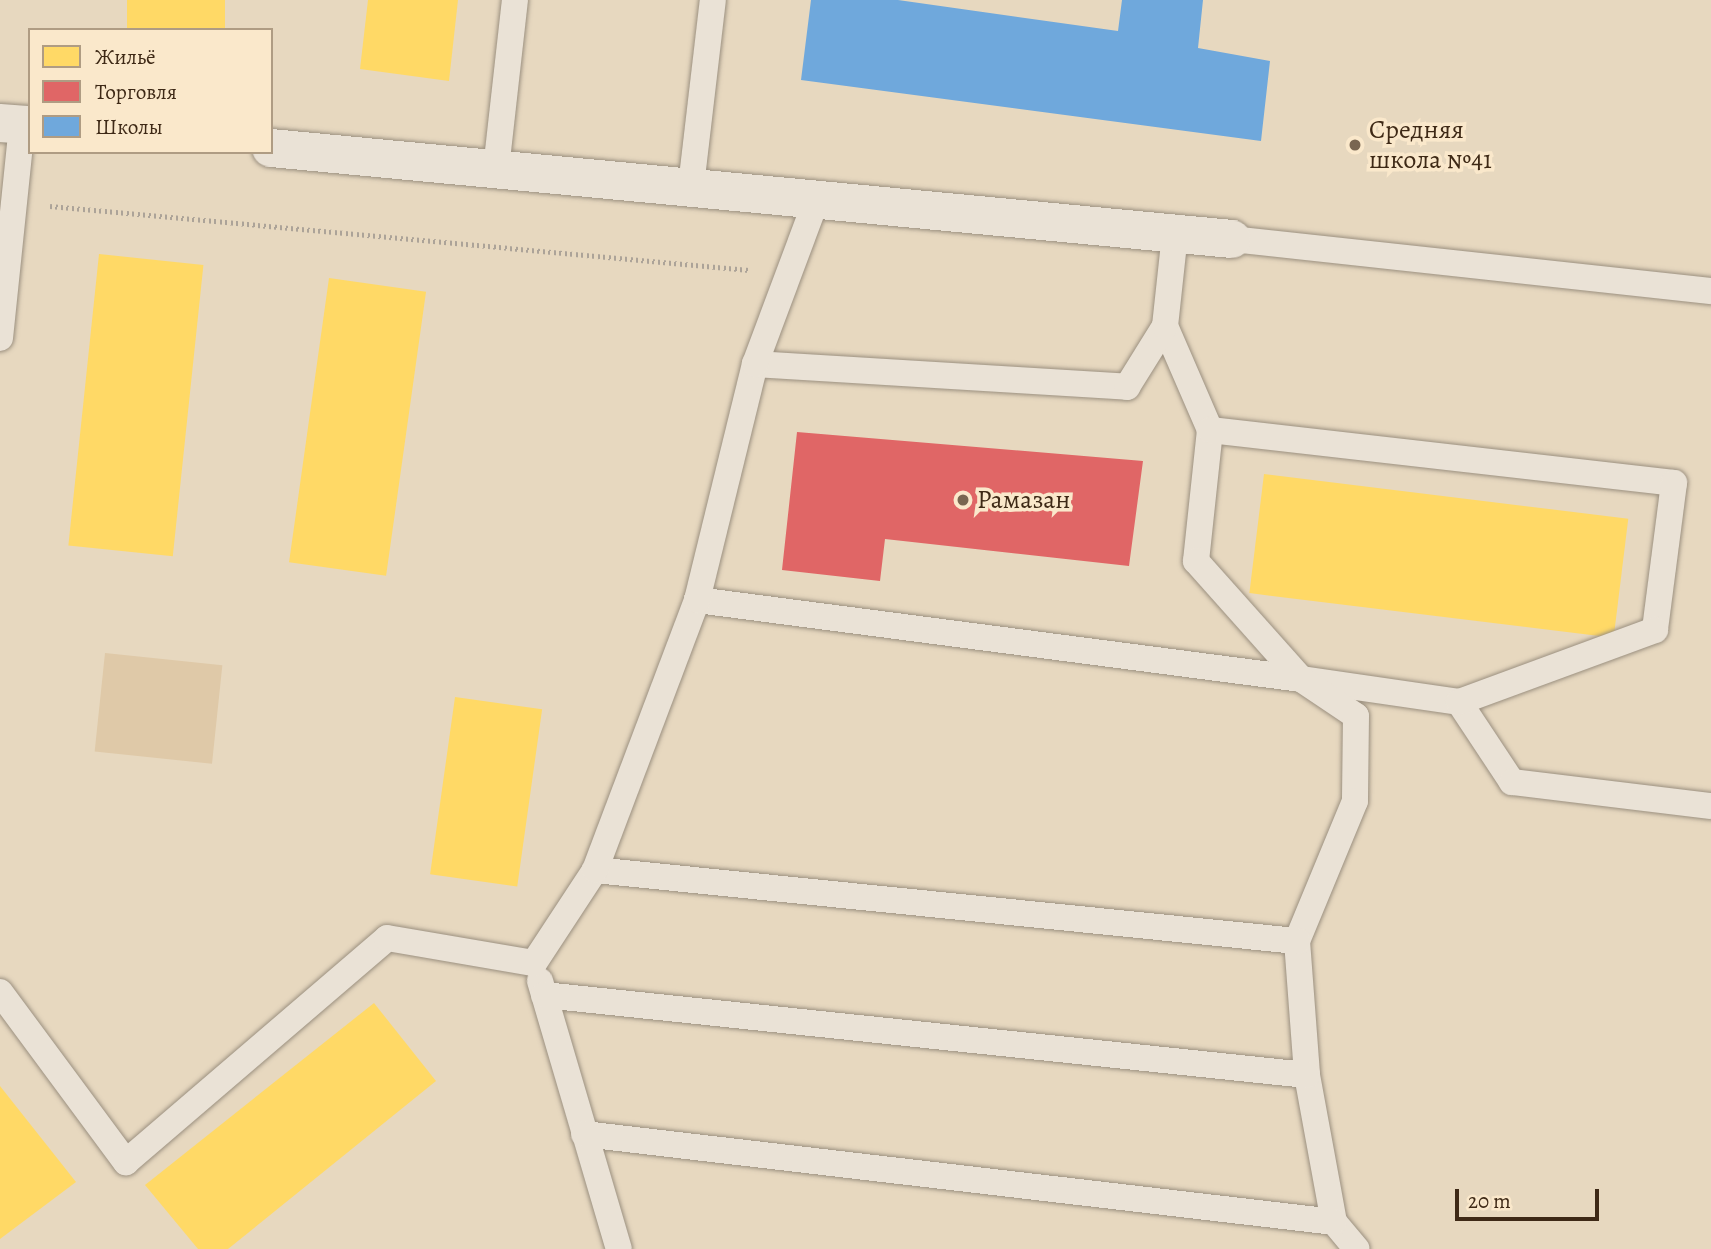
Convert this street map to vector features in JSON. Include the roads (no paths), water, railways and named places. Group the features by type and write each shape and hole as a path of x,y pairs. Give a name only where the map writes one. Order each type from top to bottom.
{"street":[{"path":"273,148 1233,239"}],"lane":[{"path":"496,169 515,0"},
{"path":"691,186 713,0"},
{"path":"0,338 14,203 17,124"},
{"path":"534,962 595,870 697,600 755,364 817,198"},
{"path":"755,364 1127,387 1166,326 1175,234"},
{"path":"1233,239 1711,291"},
{"path":"1166,326 1210,430 1196,561 1301,679 1356,716 1355,800 1297,941 1307,1075 1334,1222 1357,1249"},
{"path":"697,600 1458,702 1655,630 1674,483 1210,430"},
{"path":"1458,702 1512,782 1711,806"},
{"path":"595,870 1297,941"},
{"path":"0,992 126,1162 387,938 534,962"},
{"path":"534,962 619,1249"},
{"path":"544,995 1307,1075"},
{"path":"584,1133 1334,1222"}],"place":[{"name":"Средняя школа №41","path":"1355,145"},
{"name":"Рамазан","path":"963,500"}]}
